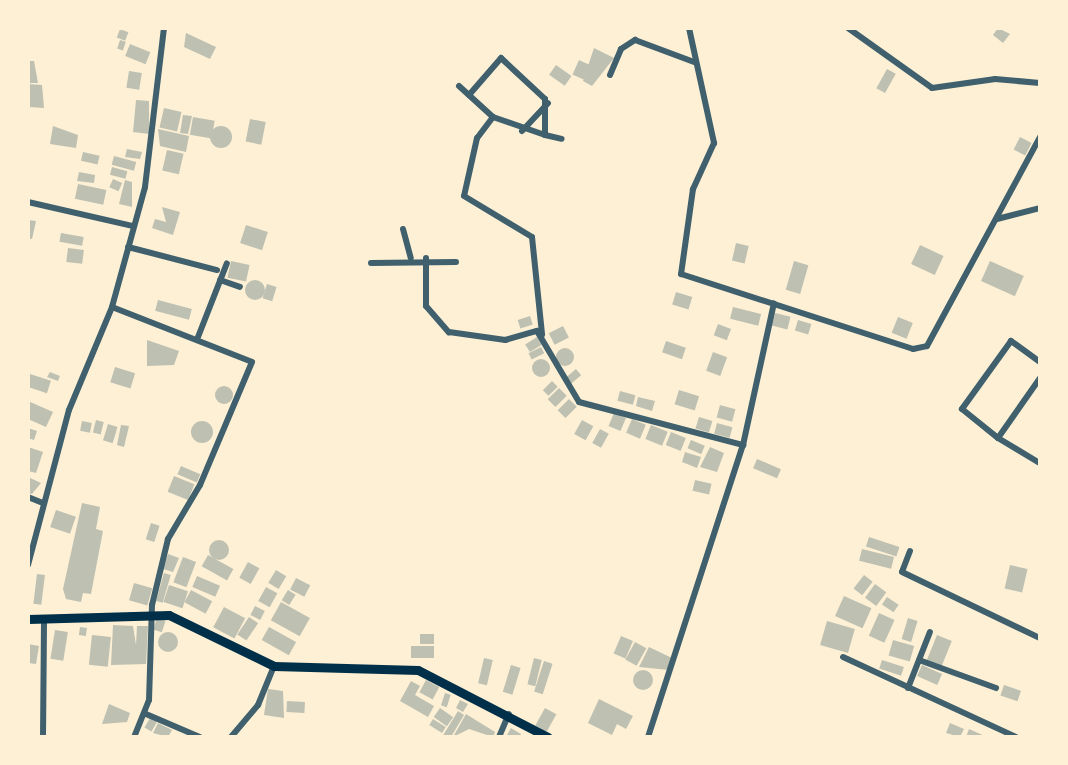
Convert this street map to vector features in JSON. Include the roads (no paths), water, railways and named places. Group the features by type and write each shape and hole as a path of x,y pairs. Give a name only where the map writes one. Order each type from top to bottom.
{"main road":[{"path":"28,619 44,621 151,613 181,619 274,666 418,670 509,714 548,737"}],"street":[{"path":"28,565 69,410 112,307 145,187 164,28"},
{"path":"689,28 714,143 693,189 680,273 921,349 997,219 1040,137"},
{"path":"848,28 932,88 995,79 1040,83"},
{"path":"610,75 621,49 635,40 694,62"},
{"path":"469,95 501,58 548,103"},
{"path":"459,86 493,117 522,131 562,139"},
{"path":"522,131 548,103"},
{"path":"545,135 548,103"},
{"path":"493,117 477,138 464,196 532,237 542,334 579,402 743,445"},
{"path":"28,202 133,226"},
{"path":"997,219 1040,208"},
{"path":"403,229 411,258"},
{"path":"128,247 217,270"},
{"path":"371,263 411,258 456,262"},
{"path":"426,258 426,306 449,332 505,340 542,334"},
{"path":"198,337 227,263"},
{"path":"220,280 240,287"},
{"path":"648,737 743,445 774,303"},
{"path":"112,307 246,355 251,365 200,485 173,522 151,613 146,714 134,737"},
{"path":"1039,461 998,438 962,409 1011,341 1040,362"},
{"path":"998,438 1040,378"},
{"path":"28,497 43,503"},
{"path":"910,551 902,572 1040,638"},
{"path":"43,737 44,621"},
{"path":"908,688 930,632"},
{"path":"843,657 1016,737"},
{"path":"919,660 996,688"},
{"path":"231,737 258,705 274,666"},
{"path":"146,714 200,737"},
{"path":"499,737 509,714"}]}
